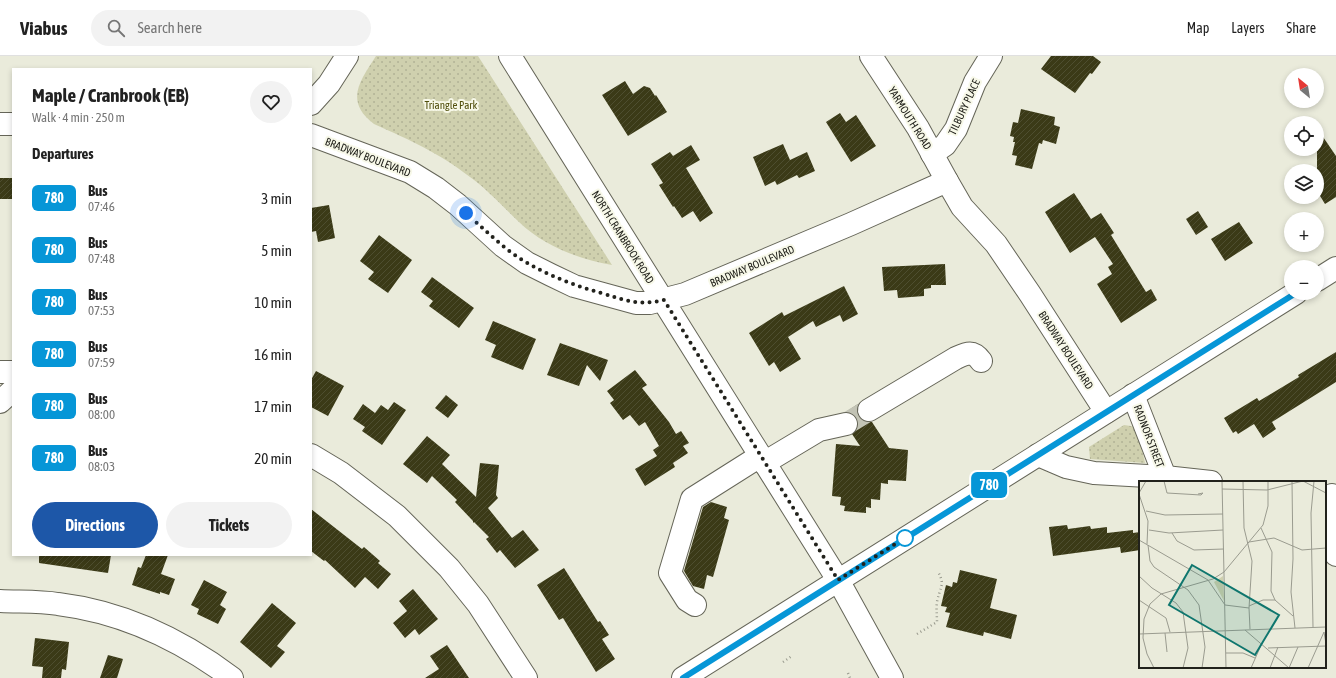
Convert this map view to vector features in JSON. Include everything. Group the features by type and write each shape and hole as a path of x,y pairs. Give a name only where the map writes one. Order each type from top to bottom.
{"street":[{"path":"312,103 329,84 347,56"},
{"name":"NORTH CRANBROOK ROAD","path":"510,56 838,580 892,678"},
{"name":"YARMOUTH ROAD","path":"871,56 918,128 946,181"},
{"name":"TILBURY PLACE","path":"932,154 944,145 956,129 975,82 991,56"},
{"path":"0,124 12,124"},
{"name":"BRADWAY BOULEVARD","path":"312,135 410,172 441,192 504,246 527,263 574,286 636,303 650,304 685,294 851,224 946,181 962,207 1000,250 1106,412"},
{"path":"1324,276 1336,268"},
{"path":"683,678 1285,300"},
{"path":"869,410 964,354 974,354 981,361"},
{"path":"0,372 12,372"},
{"path":"0,402 12,391"},
{"name":"RADNOR STREET","path":"1133,395 1166,477"},
{"path":"695,605 687,600 670,573 692,499 819,430 846,424"},
{"name":"RADNOR STREET","path":"1038,455 1066,467 1094,472 1202,481"},
{"path":"312,456 342,473 397,516 449,568 478,604 526,678"},
{"path":"1331,495 1336,555"},
{"path":"0,601 58,604 112,615 163,635 207,659 232,678"}],"path":[{"path":"917,634 937,622 937,601 941,589 942,579 938,572"},
{"path":"783,662 792,656"},
{"path":"848,673 850,678"}],"green space":[{"name":"Triangle Park","path":"376,56 478,56 612,265 574,255 550,245 519,222 483,187 458,168 424,148 374,124 365,116 359,107 357,99 360,82"},
{"path":"1124,425 1137,427 1145,463 1090,459 1089,447"}],"building":[{"path":"1051,56 1093,56 1101,62 1092,74 1090,73 1075,93 1041,69"},
{"path":"625,81 633,94 644,86 650,88 667,112 628,136 602,95"},
{"path":"1021,109 1055,117 1054,125 1060,127 1056,144 1043,140 1042,144 1039,143 1032,169 1015,165 1017,156 1012,155 1015,142 1013,142 1014,137 1010,136 1013,122 1018,123"},
{"path":"840,113 846,122 856,115 876,146 851,162 826,122"},
{"path":"1324,138 1336,156 1336,197 1325,204 1324,164 1317,164 1317,156 1324,156"},
{"path":"783,144 790,160 807,152 815,171 799,178 797,175 777,185 775,181 765,186 753,157"},
{"path":"691,145 700,160 686,168 713,213 700,222 693,211 682,218 659,185 663,183 651,164 670,152 673,156"},
{"path":"0,178 12,178 12,199 0,199"},
{"path":"1074,193 1091,219 1101,213 1114,233 1111,235 1146,292 1151,289 1157,300 1121,323 1097,284 1112,274 1108,267 1113,264 1095,237 1070,253 1045,212"},
{"path":"329,205 335,238 318,242 316,231 312,232 312,208"},
{"path":"1198,211 1208,227 1196,235 1186,219"},
{"path":"1239,222 1253,243 1225,261 1211,239"},
{"path":"379,235 412,260 388,293 368,279 374,272 360,261"},
{"path":"945,264 946,285 931,285 931,288 924,289 924,296 898,298 897,290 884,291 882,267"},
{"path":"432,277 474,308 459,328 429,306 433,301 421,292"},
{"path":"844,286 858,314 843,322 840,315 816,327 813,321 788,337 801,359 780,372 774,362 769,366 749,333 782,312 784,316"},
{"path":"493,321 536,339 523,370 491,357 496,345 485,340"},
{"path":"560,343 608,360 600,381 587,365 579,386 547,375"},
{"path":"1336,352 1336,382 1272,422 1276,429 1263,438 1254,424 1238,434 1236,431 1233,433 1224,418 1257,398 1259,401 1299,377 1298,375"},
{"path":"635,370 647,385 642,388 669,422 676,434 681,431 689,443 683,446 688,453 673,463 675,467 645,486 635,469 657,456 653,450 659,446 645,422 639,426 630,415 623,420 610,403 614,400 607,391"},
{"path":"316,371 344,386 328,416 312,408 312,378"},
{"path":"446,395 458,405 448,418 435,408"},
{"path":"394,402 406,410 382,445 362,431 365,427 353,419 363,404 375,413 381,405 388,410"},
{"path":"858,404 857,411 859,417 863,421 872,422 889,448 908,450 906,481 888,480 888,484 881,483 880,500 871,499 871,508 866,507 866,513 844,511 845,506 840,505 841,497 832,496 836,444 860,446 852,434 858,428 858,421 855,415 850,412 846,412"},
{"path":"427,436 450,455 442,464 476,497 480,463 499,465 496,495 498,498 488,508 512,538 523,530 539,550 515,568 500,550 497,553 486,539 489,537 474,522 473,523 473,521 455,502 457,500 432,476 427,483 403,464"},
{"path":"711,502 727,507 724,518 729,520 713,577 707,575 704,589 693,586 684,571 703,507"},
{"path":"312,510 362,549 364,547 380,561 378,563 391,574 378,589 365,577 355,588 325,560 324,561 312,552"},
{"path":"1067,525 1068,529 1090,526 1091,529 1107,527 1107,533 1133,530 1133,533 1139,532 1139,550 1121,553 1120,547 1053,556 1049,527"},
{"path":"39,556 111,556 108,573 39,563"},
{"path":"146,556 168,556 161,574 175,579 169,595 160,592 160,594 132,585 138,567 141,568"},
{"path":"564,568 598,622 600,621 609,635 602,639 615,659 596,672 563,618 559,620 537,585"},
{"path":"960,570 997,579 990,608 1017,615 1011,639 984,632 983,636 946,627 950,613 945,612 947,607 941,606 946,585 952,587 953,582 957,583"},
{"path":"204,580 227,592 220,605 226,609 218,624 197,614 199,609 191,605"},
{"path":"413,589 438,619 419,635 415,629 405,638 393,623 407,611 399,601"},
{"path":"272,603 296,623 277,646 285,652 271,668 240,642"},
{"path":"35,638 69,642 66,670 62,669 61,678 42,678 43,667 32,666"},
{"path":"447,645 469,678 425,678 439,669 430,656"},
{"path":"108,655 123,659 117,678 100,678"}],"tunnel":[{"path":"846,424 869,410"}],"bus line":[{"name":"780","path":"683,678 1285,300"}],"route":[{"path":"466,213 504,246 527,263 574,286 636,303 650,304 664,300 838,580 905,538"}]}
